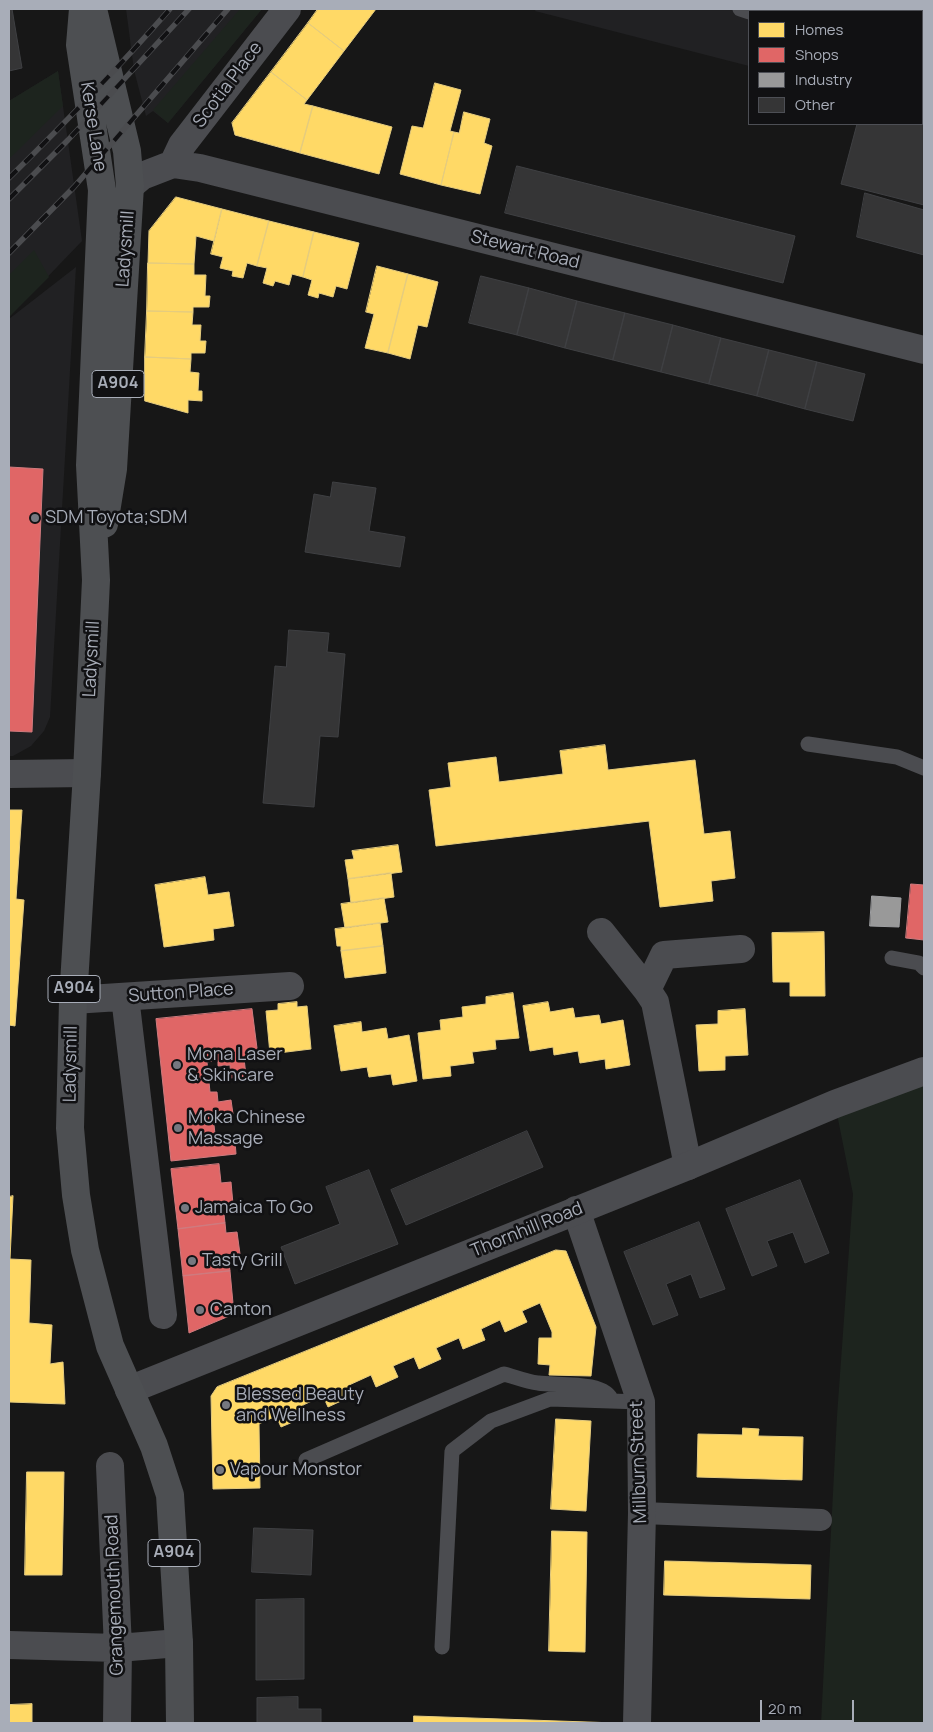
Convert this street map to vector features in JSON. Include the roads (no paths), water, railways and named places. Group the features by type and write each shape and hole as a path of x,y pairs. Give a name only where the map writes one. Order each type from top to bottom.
{"main road":[{"name":"Kerse Lane","path":"83,9 80,45 102,190 99,245"},
{"name":"Kerse Lane","path":"93,9 127,151 130,186"},
{"name":"Ladysmill","path":"96,580 113,469 130,186"},
{"name":"Ladysmill","path":"99,245 90,465 96,580 87,773 73,1000 70,1128 76,1195 85,1250 110,1346 129,1390"},
{"name":"A904","path":"129,1390 154,1446 170,1495 179,1644 180,1723"}],"street":[{"name":"Scotia Place","path":"173,164 182,145 287,9"},
{"name":"Stewart Road","path":"130,186 142,176 173,164 200,168 924,350"},
{"path":"9,774 87,773"},
{"path":"601,932 655,1002 688,1166"},
{"path":"646,990 664,955 741,949"},
{"name":"Sutton Place","path":"73,1000 290,986"},
{"path":"125,998 164,1315"},
{"name":"Thornhill Road","path":"129,1390 688,1166 835,1104 924,1071"},
{"name":"Millburn Street","path":"576,1210 641,1402 642,1514 637,1723"},
{"name":"Grangemouth Road","path":"110,1466 118,1648 118,1723"},
{"path":"642,1514 821,1520"},
{"path":"9,1645 118,1648 179,1644"}],"lane":[{"path":"808,744 897,757 924,768"},
{"path":"892,958 919,963 924,968"},
{"path":"306,1460 504,1374 538,1383 590,1386 608,1394 612,1401"},
{"path":"442,1647 452,1452 492,1421 550,1399 641,1402"}],"railway":[{"path":"9,178 51,137 170,9"},
{"path":"9,199 68,140 189,9"},
{"path":"9,253 74,187 228,9"}],"place":[{"name":"SDM Toyota;SDM","path":"35,518"},
{"name":"Mona Laser & Skincare","path":"177,1065"},
{"name":"Moka Chinese Massage","path":"178,1128"},
{"name":"Jamaica To Go","path":"185,1208"},
{"name":"Tasty Grill","path":"192,1261"},
{"name":"Canton","path":"200,1310"},
{"name":"Blessed Beauty and Wellness","path":"226,1405"},
{"name":"Vapour Monstor","path":"220,1470"}]}
